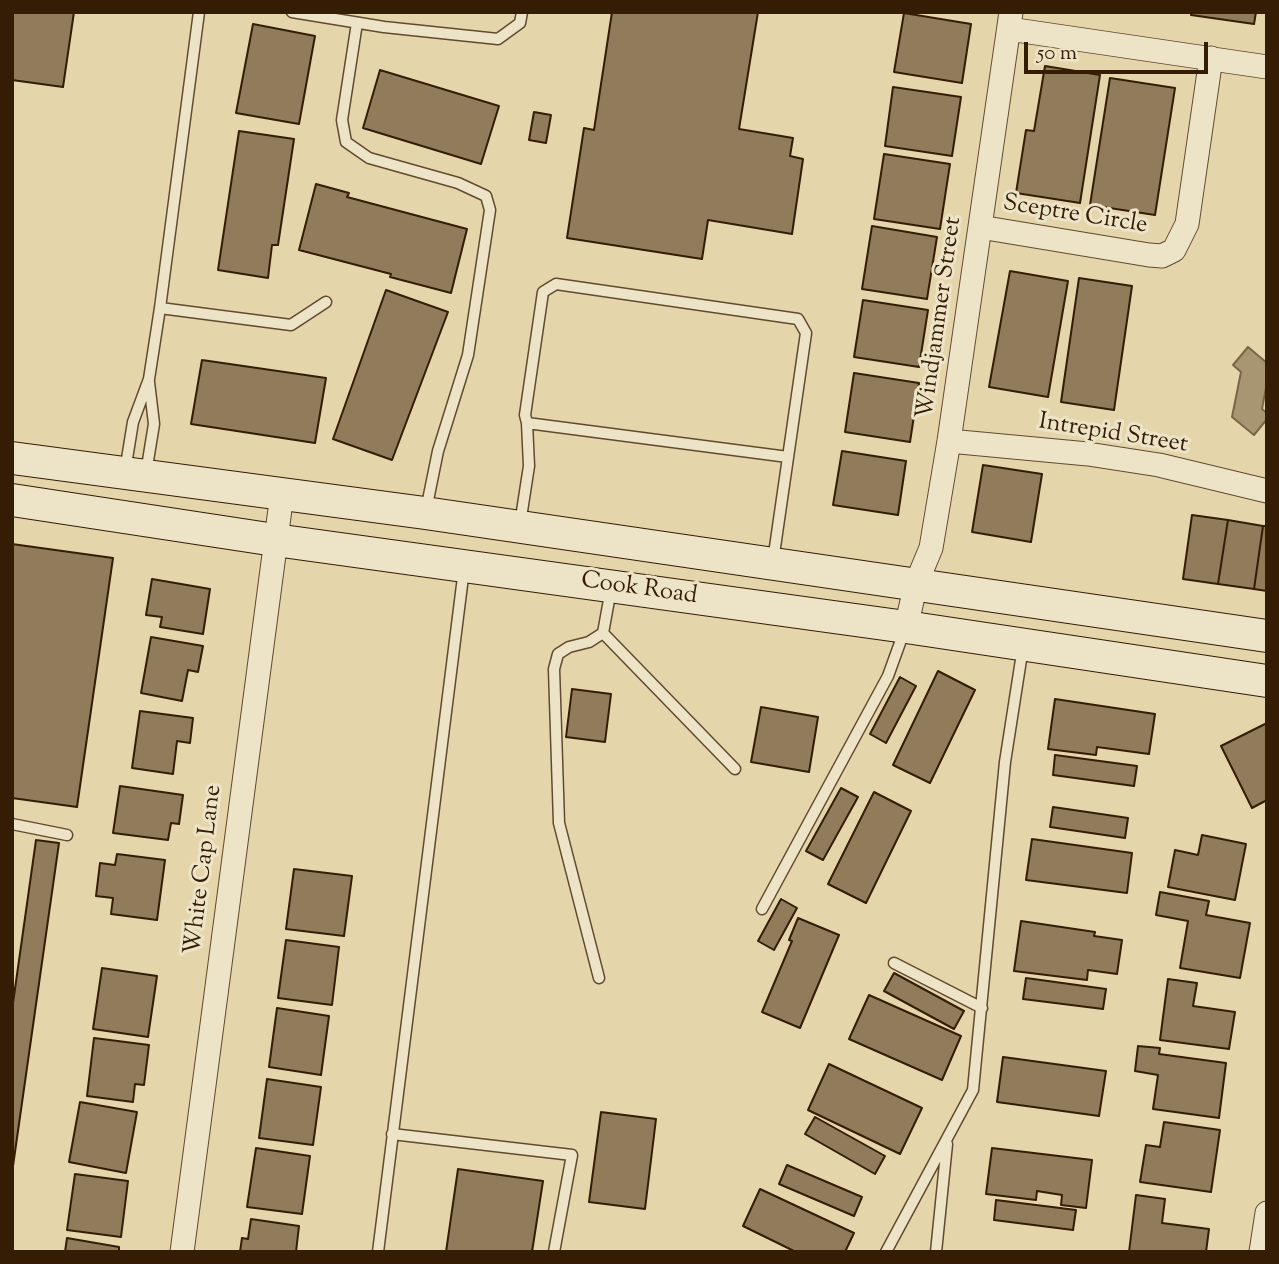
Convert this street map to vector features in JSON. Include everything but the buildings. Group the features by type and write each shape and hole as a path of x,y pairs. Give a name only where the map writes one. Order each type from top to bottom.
{"street":[{"path":"1010,21 1267,66"},
{"name":"Windjammer Street","path":"905,627 915,584 931,548 1010,21"},
{"name":"Sceptre Circle","path":"980,227 1149,255 1162,256 1174,250 1187,224 1211,58"},
{"name":"Intrepid Street","path":"949,441 1088,454 1159,465 1267,491"},
{"name":"Cook Road","path":"12,457 425,513 1267,636"},
{"name":"White Cap Lane","path":"182,1252 282,494"},
{"name":"Cook Road","path":"12,500 1267,681"},
{"path":"1261,1252 1267,1213"}],"lane":[{"path":"136,473 133,422 149,379 198,12"},
{"path":"292,12 357,23 498,39 520,23 522,12"},
{"path":"357,23 342,120 346,142 369,158 458,183 486,196 490,210 468,355 438,450 425,513"},
{"path":"520,527 529,466 525,415 543,292 556,284 798,320 806,333 773,564"},
{"path":"160,308 291,325 326,302"},
{"path":"136,473 154,424 149,379"},
{"path":"527,423 788,457"},
{"path":"378,1252 464,566"},
{"path":"599,978 559,823 554,668 558,654 569,647 589,642 603,633 611,586"},
{"path":"762,909 888,677 905,627"},
{"path":"603,633 735,769"},
{"path":"886,1252 974,1090 1005,762 1023,644"},
{"path":"12,824 67,835"},
{"path":"894,963 982,1008"},
{"path":"392,1134 572,1155 555,1252"},
{"path":"936,1252 947,1138"}],"shaded area":[{"path":"1248,347 1267,363 1262,409 1267,413 1267,419 1254,435 1232,417 1241,372 1233,365"}]}
